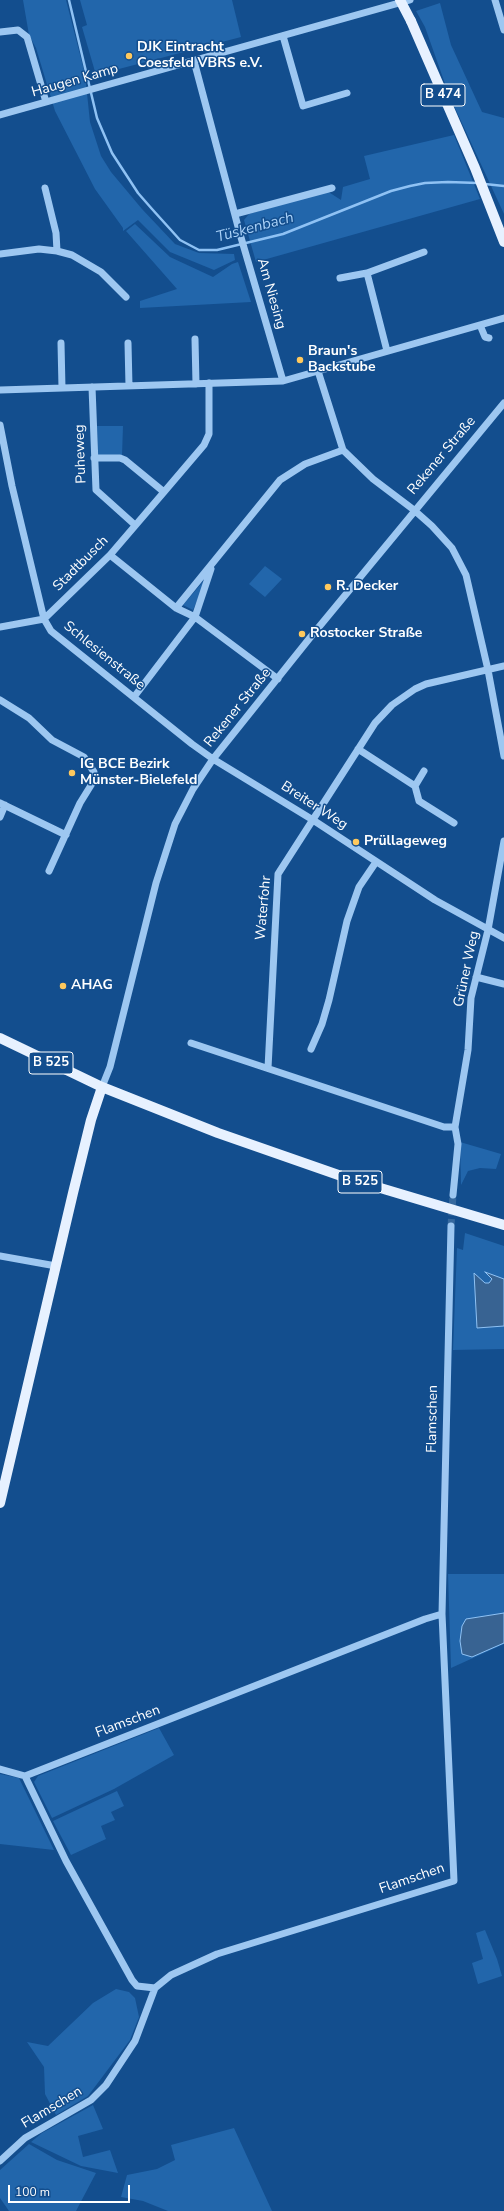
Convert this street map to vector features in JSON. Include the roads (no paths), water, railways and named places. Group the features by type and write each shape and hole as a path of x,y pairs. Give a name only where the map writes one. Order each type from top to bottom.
{"main road":[{"name":"B 474","path":"400,0 411,21 475,168 504,242"},
{"name":"B 525","path":"0,1038 102,1087 218,1133 347,1178 504,1225"},
{"path":"0,1503 91,1120 102,1087"}],"street":[{"name":"Haugen Kamp","path":"0,115 410,0"},
{"path":"496,0 504,30"},
{"path":"0,32 18,30 24,33 46,102"},
{"path":"283,36 303,106 347,94"},
{"name":"Am Niesing","path":"194,61 240,234 283,381"},
{"path":"45,188 56,233 57,251"},
{"path":"235,214 332,188"},
{"path":"0,254 30,249 57,251 94,266 126,297"},
{"path":"340,278 367,273 424,252"},
{"path":"367,273 387,351"},
{"path":"0,390 283,381 504,318"},
{"path":"480,325 485,337 489,338"},
{"path":"195,339 196,384"},
{"path":"61,343 62,388"},
{"path":"128,343 129,386"},
{"path":"318,372 344,450 373,479 414,510 452,548 466,575 488,670 504,756"},
{"name":"Stadtbusch","path":"44,619 110,555 204,445 210,434 209,383"},
{"name":"Puheweg","path":"92,387 96,490 135,525"},
{"name":"Rekener Straße","path":"102,1087 110,1067 156,883 175,824 192,789 213,759 414,510 504,403"},
{"name":"Schlesienstraße","path":"0,425 12,486 44,619 51,631 192,744 213,759"},
{"path":"176,608 212,566 223,549 280,480 305,464 344,450"},
{"path":"94,458 120,458 125,460 164,492"},
{"path":"110,555 176,608 195,617 278,679"},
{"path":"134,697 195,617 212,566"},
{"path":"0,627 44,619"},
{"name":"Waterfohr","path":"268,1068 278,874 358,749 383,714 409,693 426,684 504,666"},
{"path":"0,700 29,718 52,740 84,757 94,772 93,782 80,803 49,871"},
{"path":"358,749 415,786 419,801 454,823"},
{"name":"Breiter Weg","path":"213,759 313,820 435,900 504,938"},
{"path":"415,786 424,770"},
{"path":"0,817 3,804 66,835"},
{"name":"Grüner Weg","path":"453,1195 458,1144 456,1127 468,1050 472,998 488,930 504,841"},
{"path":"311,1048 322,1024 349,914 359,887 376,862"},
{"path":"476,977 504,984"},
{"path":"191,1043 444,1127 456,1127"},
{"name":"Flamschen","path":"0,2161 25,2138 91,2100 106,2085 135,2041 155,1988 171,1974 217,1954 454,1881 442,1614 451,1226"},
{"path":"0,1256 56,1266"},
{"name":"Flamschen","path":"25,1776 425,1619 442,1614"},
{"path":"0,1769 25,1776 66,1861 132,1980 137,1986 155,1988"}],"waterway":[{"name":"Tüskenbach","path":"69,0 97,118 112,153 138,193 152,209 180,240 199,250 217,250 283,234 391,191 410,186 425,183 478,183"},
{"name":"Tüskenbach","path":"485,184 504,186"}],"tunnel":[{"path":"451,1226 453,1195"}],"place":[{"name":"DJK Eintracht Coesfeld VBRS e.V.","path":"129,56"},
{"name":"Braun's Backstube","path":"300,360"},
{"name":"R. Decker","path":"328,587"},
{"name":"Rostocker Straße","path":"302,634"},
{"name":"IG BCE Bezirk Münster-Bielefeld","path":"72,773"},
{"name":"Prüllageweg","path":"356,842"},
{"name":"AHAG","path":"63,986"}]}
